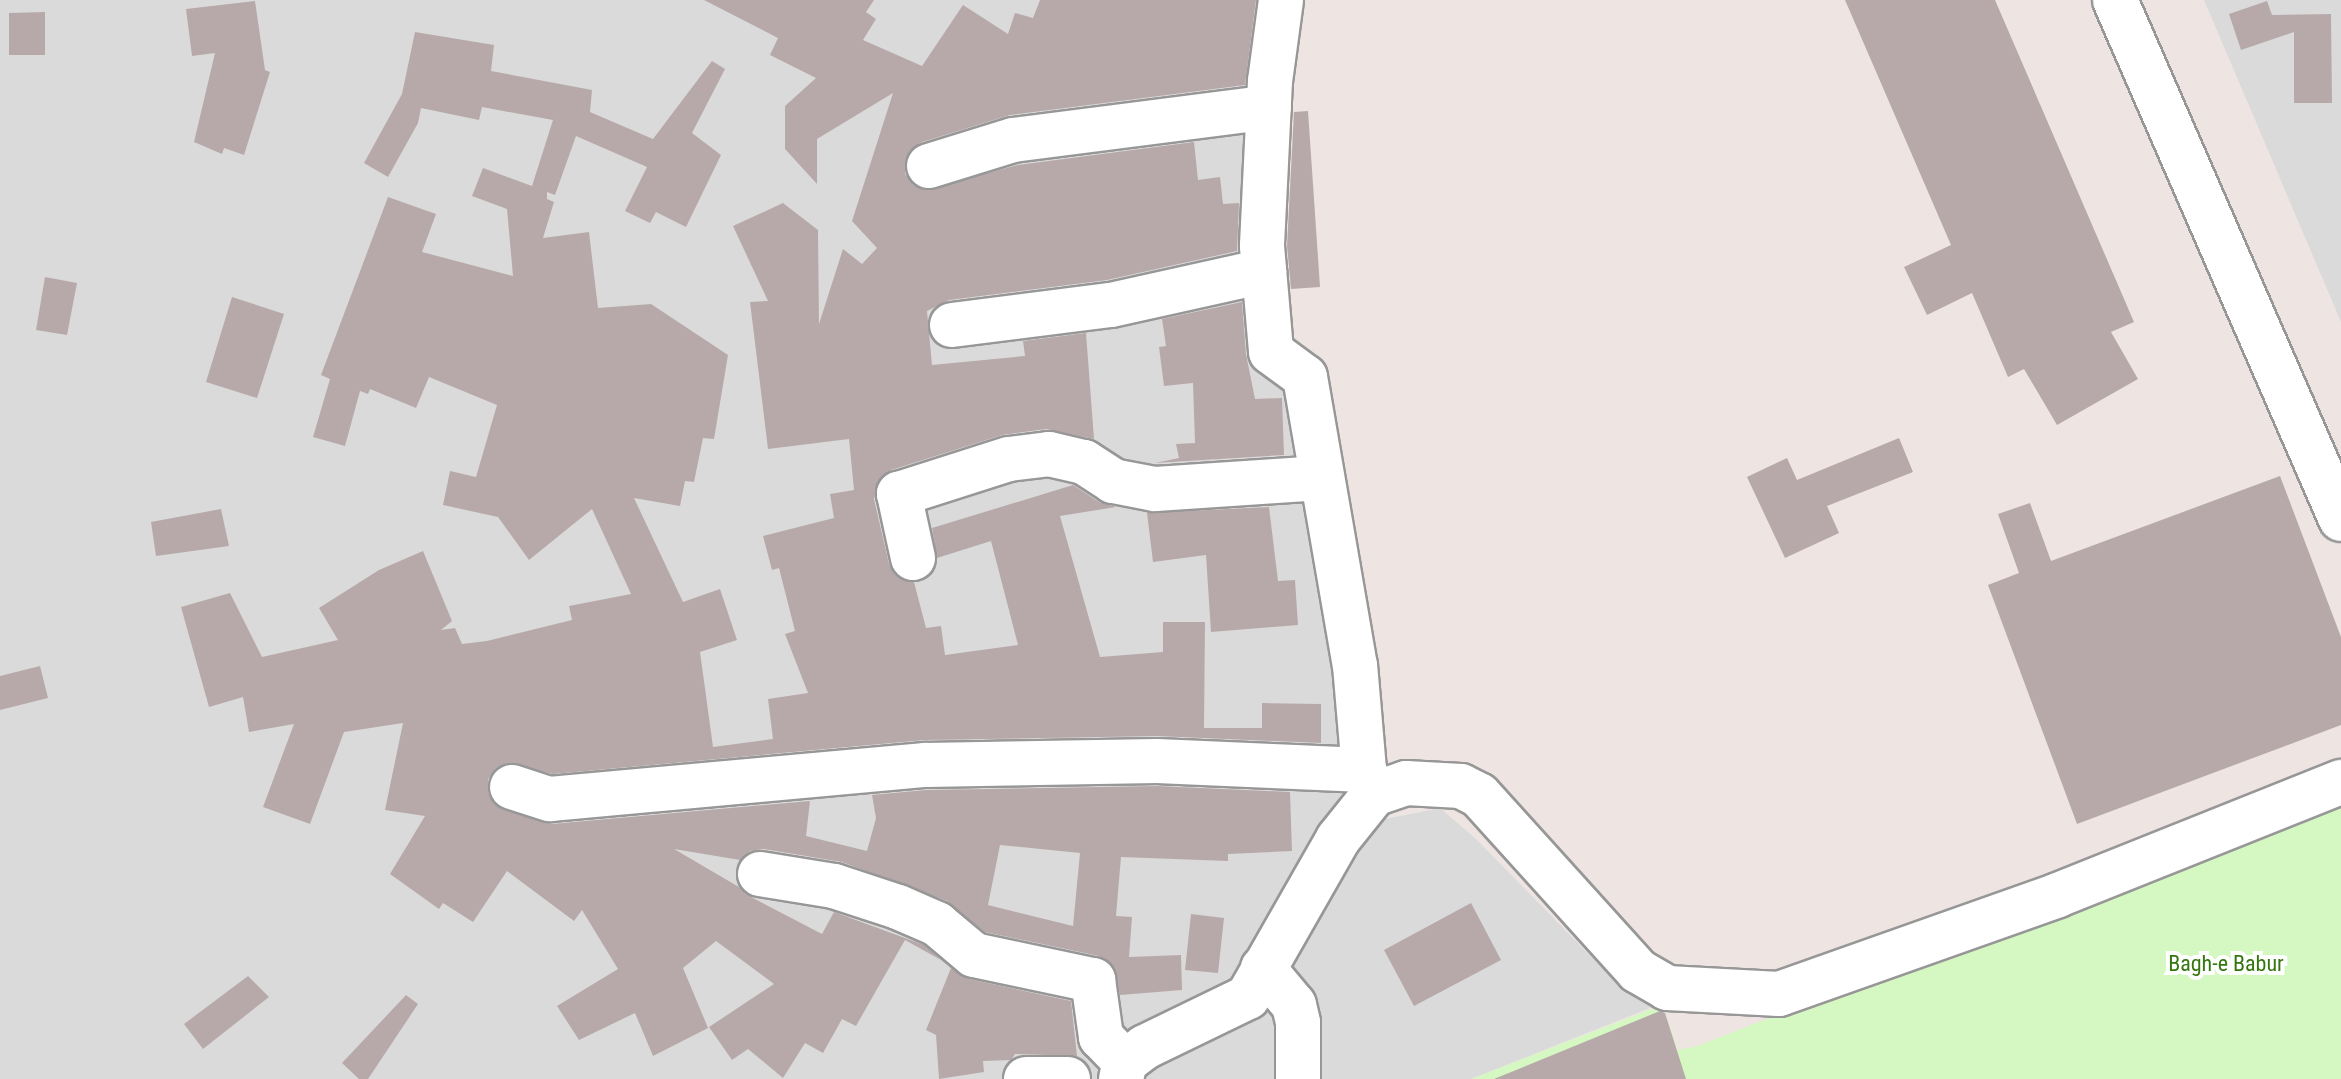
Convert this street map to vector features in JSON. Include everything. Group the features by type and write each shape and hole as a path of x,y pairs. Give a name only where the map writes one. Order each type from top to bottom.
{"street":[{"path":"760,874 834,886 898,907 937,924 974,955 1093,980 1101,1037 1123,1070 1145,1047 1248,997 1369,782 1355,665 1305,377 1271,352 1264,271 1269,107 1281,0"},
{"path":"2115,0 2341,519"},
{"path":"929,166 1013,140 1269,107"},
{"path":"952,325 1111,305 1264,271"},
{"path":"913,558 899,494 1009,459 1049,454 1084,462 1113,481 1155,489 1322,478"},
{"path":"512,787 550,799 956,764 1157,761 1369,782 1461,786 1479,795 1638,971 1667,988 1779,994 2058,895 2341,782"},
{"path":"1263,968 1294,1005 1298,1023 1298,1079"},
{"path":"1026,1079 1068,1079"}],"shaded area":[{"path":"0,0 1265,0 1257,335 1261,375 1303,391 1370,822 1440,808 1475,838 1622,988 1655,1006 1471,1079 0,1079"},
{"path":"2204,0 2341,0 2341,322"}],"green space":[{"name":"Bagh-e Babur","path":"2341,796 2341,1079 1471,1079 1662,1005 1678,1050 1697,1046"}],"building":[{"path":"704,0 874,0 866,12 876,19 863,40 922,66 963,5 1008,34 1015,13 1033,18 1040,0 1256,0 1245,85 1010,115 922,142 910,150 905,161 905,174 913,185 924,190 1018,165 1194,142 1198,180 1220,177 1223,204 1239,203 1237,251 1107,280 949,300 927,311 932,365 1025,356 1023,341 1086,333 1094,439 1046,429 1002,435 891,470 881,477 874,499 889,564 895,575 914,582 926,628 941,626 945,655 1018,645 991,541 937,558 932,528 1073,485 1099,502 1116,507 1060,516 1100,657 1163,652 1163,622 1205,622 1204,728 1262,728 1262,703 1321,704 1321,743 1157,736 924,740 553,774 507,763 496,768 488,779 488,793 494,804 504,810 552,824 810,801 806,836 867,851 876,818 872,795 926,790 1157,786 1290,792 1292,851 1228,854 1228,861 1121,857 1116,916 1132,917 1129,957 1181,955 1182,990 1120,995 1112,964 1099,956 985,932 947,901 842,862 764,849 750,851 740,860 674,849 739,887 745,894 822,934 834,912 924,945 941,960 905,940 856,1026 842,1019 823,1053 805,1043 783,1078 748,1049 732,1060 709,1027 774,984 716,941 683,968 708,1028 653,1056 635,1013 579,1040 557,1006 618,969 582,910 574,921 507,871 473,922 443,903 439,909 390,874 425,816 385,810 403,723 344,732 310,824 263,807 294,724 249,732 243,697 209,707 181,607 230,593 262,657 338,640 319,608 379,570 423,551 452,621 441,630 455,628 462,644 572,620 569,606 631,594 592,509 529,560 498,517 443,505 450,471 476,477 497,405 429,377 416,408 370,389 368,394 360,391 345,446 313,437 330,379 321,375 388,197 436,214 422,252 513,276 507,209 472,196 483,168 532,186 553,120 482,107 479,120 421,108 418,123 388,177 364,163 402,94 415,32 494,45 491,71 592,90 590,112 653,139 712,61 725,69 692,133 721,155 686,227 656,212 650,223 625,211 647,167 576,136 555,195 547,192 547,199 554,202 543,238 589,232 598,308 651,304 728,355 714,439 703,438 694,482 685,481 680,506 634,498 683,602 720,589 737,640 700,652 713,747 773,739 768,699 808,693 785,634 795,631 779,568 772,570 763,536 834,518 830,494 854,490 849,439 768,449 750,302 768,301 733,226 783,203 818,230 819,324 843,249 862,264 877,248 852,221 893,93 817,139 817,184 785,149 785,106 816,78 770,55 778,38","holes":["1000,845 1080,853 1073,926 988,905"]},
{"path":"1845,0 1995,0 2134,322 2111,332 2138,379 2057,425 2024,369 2008,377 1972,293 1927,315 1904,267 1951,245"},
{"path":"255,1 265,70 270,72 244,155 224,148 222,154 194,142 215,53 192,56 186,9"},
{"path":"2267,1 2272,15 2331,14 2332,103 2294,103 2294,32 2241,50 2229,14"},
{"path":"45,12 45,55 9,55 9,13"},
{"path":"1308,111 1320,287 1291,289 1287,246 1294,112"},
{"path":"45,277 77,283 67,335 36,330"},
{"path":"232,297 284,314 257,398 206,382"},
{"path":"1242,302 1246,354 1255,399 1282,398 1284,455 1155,463 1179,458 1176,444 1195,443 1193,383 1164,386 1159,347 1166,346 1162,319"},
{"path":"1899,438 1913,472 1827,506 1839,533 1785,558 1747,477 1787,458 1797,480"},
{"path":"2280,476 2341,637 2341,725 2077,824 1988,585 2019,573 1998,514 2030,503 2051,561"},
{"path":"1269,507 1278,581 1295,580 1298,625 1211,632 1206,555 1153,562 1147,513"},
{"path":"221,509 229,546 156,556 151,522"},
{"path":"40,666 48,698 0,710 0,676"},
{"path":"1471,903 1501,960 1414,1006 1384,950"},
{"path":"1191,914 1224,918 1218,973 1185,970"},
{"path":"951,968 969,979 1071,1001 1077,1056 1015,1054 1011,1060 983,1061 984,1072 939,1079 936,1035 926,1030"},
{"path":"248,976 269,997 203,1049 184,1024"},
{"path":"406,995 418,1004 368,1079 359,1079 342,1063"},
{"path":"1660,1011 1665,1013 1686,1079 1494,1079"}]}
